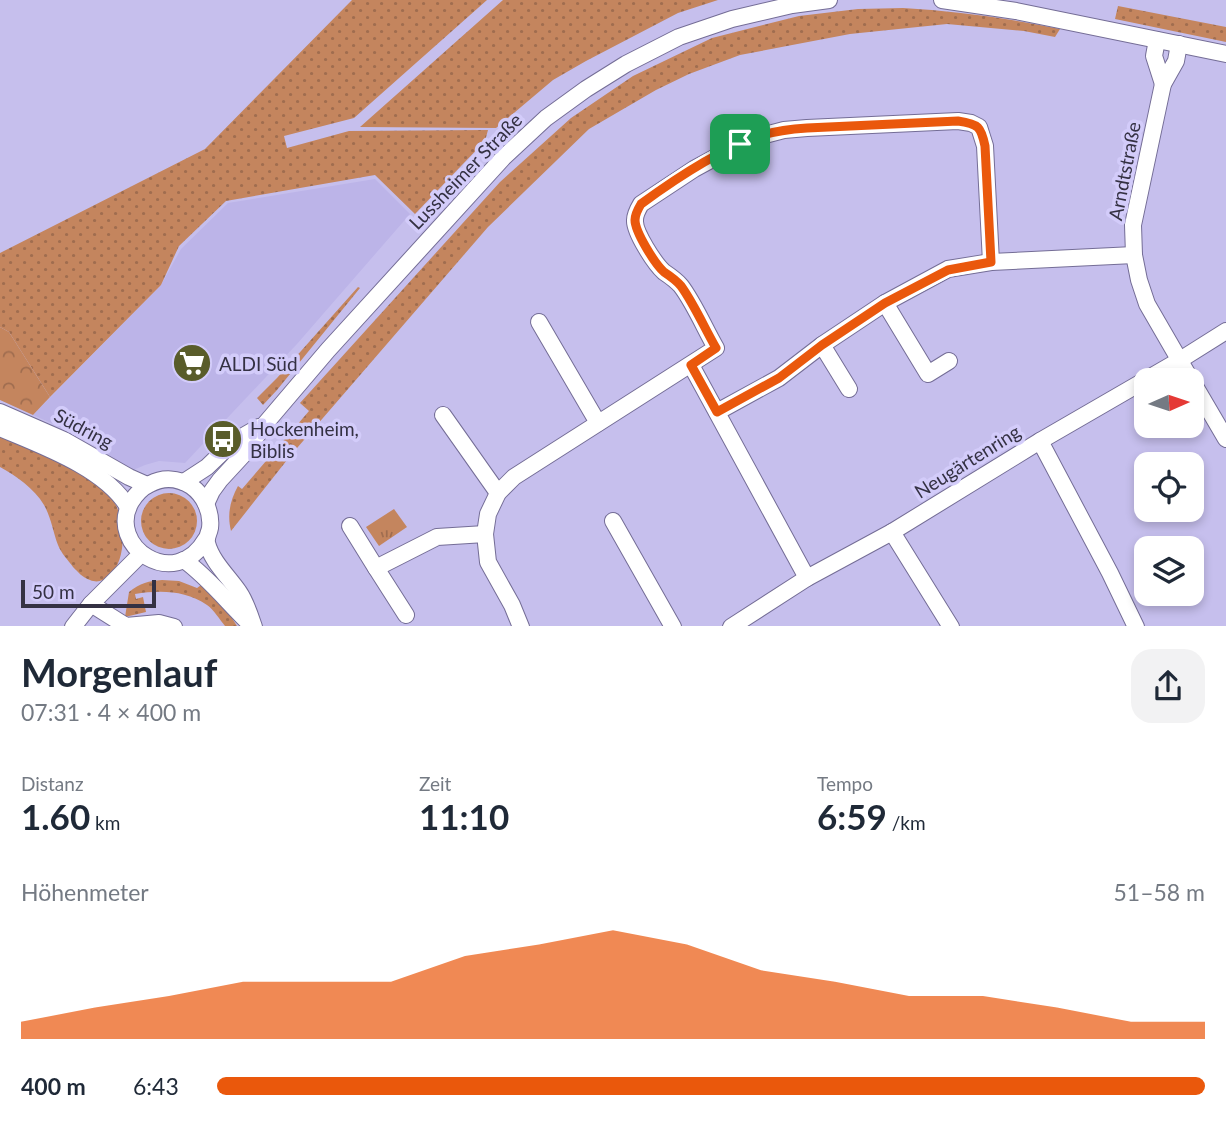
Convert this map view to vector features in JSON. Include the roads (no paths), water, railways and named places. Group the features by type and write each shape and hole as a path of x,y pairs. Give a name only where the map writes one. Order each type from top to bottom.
{"street":[{"name":"Lussheimer Straße","path":"206,504 220,480 328,350 401,267 503,158 545,118 626,64 679,37 732,19 792,5 829,0"},
{"path":"942,0 1016,11 1226,54"},
{"name":"Arndtstraße","path":"1157,40 1154,56 1163,83"},
{"name":"Arndtstraße","path":"1180,44 1177,61 1163,83 1133,225 1134,255 1147,304 1184,368"},
{"path":"520,626 512,605 488,562 485,534 488,514 498,493 514,477 716,348 681,286 663,271 637,230 635,221 641,204 694,169 740,144 784,130 944,121 971,123 979,127 985,146 991,262"},
{"path":"717,412 779,378 822,345 885,303 948,270 991,262 1134,255"},
{"path":"885,303 928,374 949,360"},
{"path":"539,322 598,423"},
{"name":"Neugärtenring","path":"731,626 807,578 892,532 1226,331"},
{"path":"822,345 849,389"},
{"path":"691,365 807,578"},
{"name":"Arndtstraße","path":"1204,402 1226,439"},
{"name":"Südring","path":"0,412 34,425 147,485"},
{"path":"443,415 498,493"},
{"name":"Lussheimer Straße","path":"184,482 207,467 233,442 265,424"},
{"name":"Südring","path":"0,428 67,457 110,485 121,495 128,507"},
{"path":"1040,441 1136,626"},
{"path":"159,480 184,482 193,487 206,504 210,527 206,539 201,548 184,560 169,564 154,561 141,554 130,540 126,524 128,507 136,494 147,485 159,480"},
{"path":"613,521 673,626"},
{"path":"350,526 407,615"},
{"path":"892,532 951,626"},
{"path":"376,568 437,537 485,534"},
{"path":"206,539 219,565 241,595 253,626"},
{"path":"73,626 141,554"},
{"path":"184,560 205,576 253,626"},
{"path":"91,604 125,626 159,623 174,626"}],"place":[{"name":"ALDI Süd","path":"192,363"},
{"name":"Hockenheim, Biblis","path":"223,439"}]}
